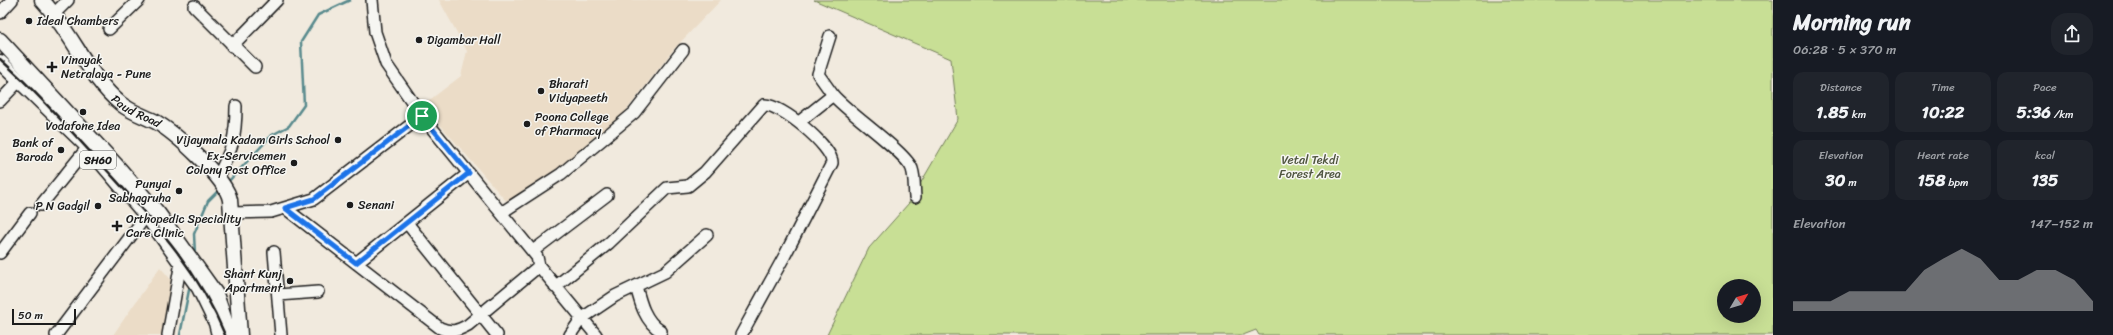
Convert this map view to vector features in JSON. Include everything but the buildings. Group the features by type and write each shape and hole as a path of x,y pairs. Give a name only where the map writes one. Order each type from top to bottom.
{"main road":[{"name":"Paud Road","path":"42,0 54,13 97,76 121,104 171,132 222,184"},
{"path":"0,40 117,166 158,213 188,263"},
{"name":"SH60","path":"0,62 88,147 188,263 206,293 220,335"},
{"path":"222,184 232,213 240,335"},
{"path":"230,335 206,293 237,292"}],"street":[{"path":"0,13 12,0"},
{"path":"54,13 68,0"},
{"path":"109,29 139,0"},
{"path":"232,46 278,0"},
{"path":"194,2 232,46 254,67"},
{"path":"372,3 376,32 386,64 422,116 538,257 539,266 581,319 596,335"},
{"path":"830,36 818,74 842,106 888,143 909,164 912,170 915,197"},
{"path":"501,213 561,174 634,113 683,50"},
{"path":"0,101 19,80"},
{"path":"799,122 833,95"},
{"path":"555,287 609,243 668,188 688,186 705,172 764,105 772,105 799,122 830,154 832,163 785,255 741,335"},
{"path":"222,184 234,144 236,130 236,106"},
{"path":"232,213 271,212 314,199 422,116"},
{"path":"41,205 88,147"},
{"path":"356,263 469,173"},
{"path":"533,252 607,195"},
{"path":"285,208 440,328 448,331 456,331 480,315 539,266"},
{"path":"0,253 30,213"},
{"path":"56,335 146,216"},
{"path":"407,222 497,335"},
{"path":"570,335 581,319 608,300 665,272 707,235"},
{"path":"274,252 281,335"},
{"path":"168,335 188,263"},
{"path":"636,286 646,313 655,328 661,331"},
{"path":"278,295 318,292"}],"shaded area":[{"name":"Bharati Vidyapeeth","path":"439,0 721,0 673,50 619,120 513,209 423,105 461,76 467,51"},
{"path":"160,267 173,282 163,335 113,335"}],"green space":[{"name":"Vetal Tekdi Forest Area","path":"814,0 1773,0 1773,335 1259,335 1256,330 1243,335 827,335 869,248 909,203 958,119 951,59"}],"waterway":[{"path":"227,183 272,135 289,126 304,105 301,42 318,15 350,0"},
{"path":"195,254 194,234 208,201 220,189"},
{"path":"180,335 190,285"}],"railway":[{"path":"0,59 53,111 156,225 172,245 201,288 225,335"}],"place":[{"name":"Ideal Chambers","path":"29,21"},
{"name":"Digambar Hall","path":"419,40"},
{"name":"Vinayak Netralaya - Pune","path":"52,67"},
{"name":"Bharati Vidyapeeth","path":"541,91"},
{"name":"Vodafone Idea","path":"83,112"},
{"name":"Poona College of Pharmacy","path":"527,124"},
{"name":"Vijaymala Kadam Girls School","path":"338,140"},
{"name":"Bank of Baroda","path":"61,150"},
{"name":"Ex-Servicemen Colony Post Office","path":"294,163"},
{"name":"Punyai Sabhagruha","path":"179,191"},
{"name":"Senani","path":"350,205"},
{"name":"P N Gadgil","path":"98,206"},
{"name":"Orthopedic Speciality Care Clinic","path":"117,226"},
{"name":"Shant Kunj Apartment","path":"290,281"}],"route":[{"path":"422,116 469,173 356,263 285,208 314,199 422,116"}]}
